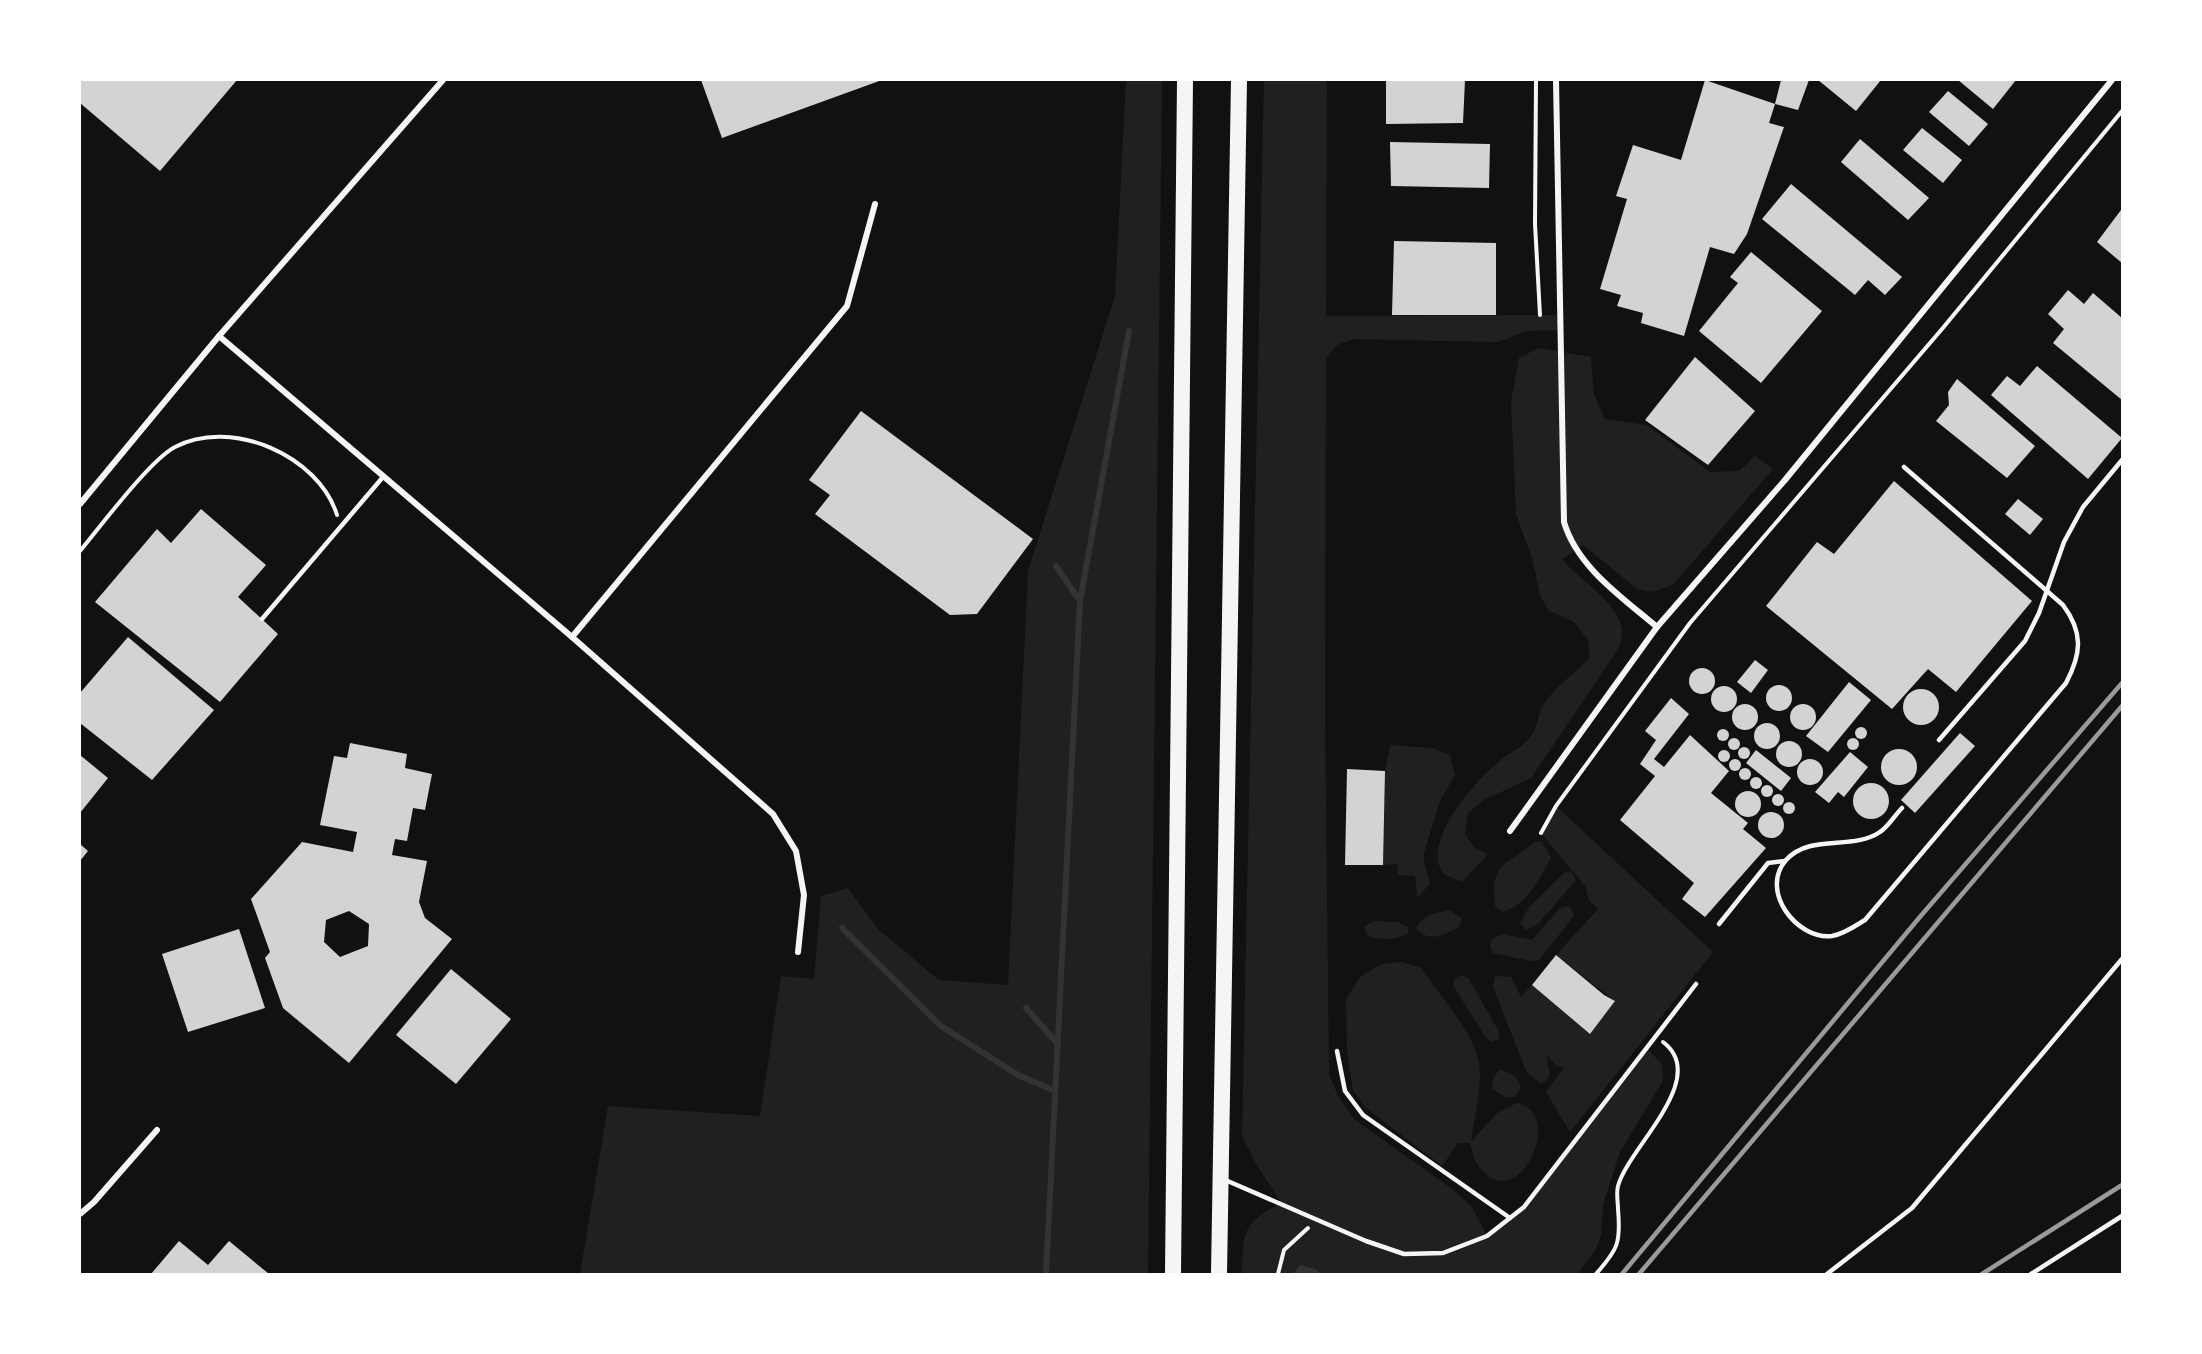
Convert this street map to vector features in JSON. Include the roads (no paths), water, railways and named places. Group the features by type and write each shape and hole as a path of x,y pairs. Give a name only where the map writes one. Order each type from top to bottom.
{"highway":[{"path":"1173,1275 1185,80"},
{"path":"1219,1275 1239,80"}],"street":[{"path":"80,504 219,336 443,80"},
{"path":"1556,80 1564,522 1575,548 1600,577 1657,627"},
{"path":"1510,831 1657,627 1785,480 2112,80"},
{"path":"572,637 847,306 875,204"},
{"path":"219,336 572,637 773,814 796,851 804,895 798,952"},
{"path":"80,1214 94,1202 157,1130"}],"lane":[{"path":"1939,740 2025,641 2040,614 2064,542 2083,507 2122,460"},
{"path":"1785,861 1778,888 1781,902 1798,926 1812,934 1832,936 1851,929 1865,920 2066,683 2075,665 2078,643 2075,621 2048,590 1905,467"},
{"path":"262,619 383,477"},
{"path":"1719,924 1768,863 1785,861 1802,847 1861,839 1881,832 1902,808"},
{"path":"1827,1275 1912,1208 2122,959"},
{"path":"1221,1178 1404,1254 1443,1253 1487,1236 1524,1207 1696,984"},
{"path":"1337,1051 1345,1091 1363,1115 1510,1218"},
{"path":"2031,1275 2122,1216"}],"waterway":[{"path":"1046,1274 1080,601 1129,331"},
{"path":"1056,566 1080,601"},
{"path":"842,928 941,1026 1018,1075 1055,1091"},
{"path":"1026,1008 1058,1044"}],"railway":[{"path":"1622,1274 1919,918 2122,683"},
{"path":"1639,1274 2122,706"},
{"path":"1982,1274 2122,1185"}]}
